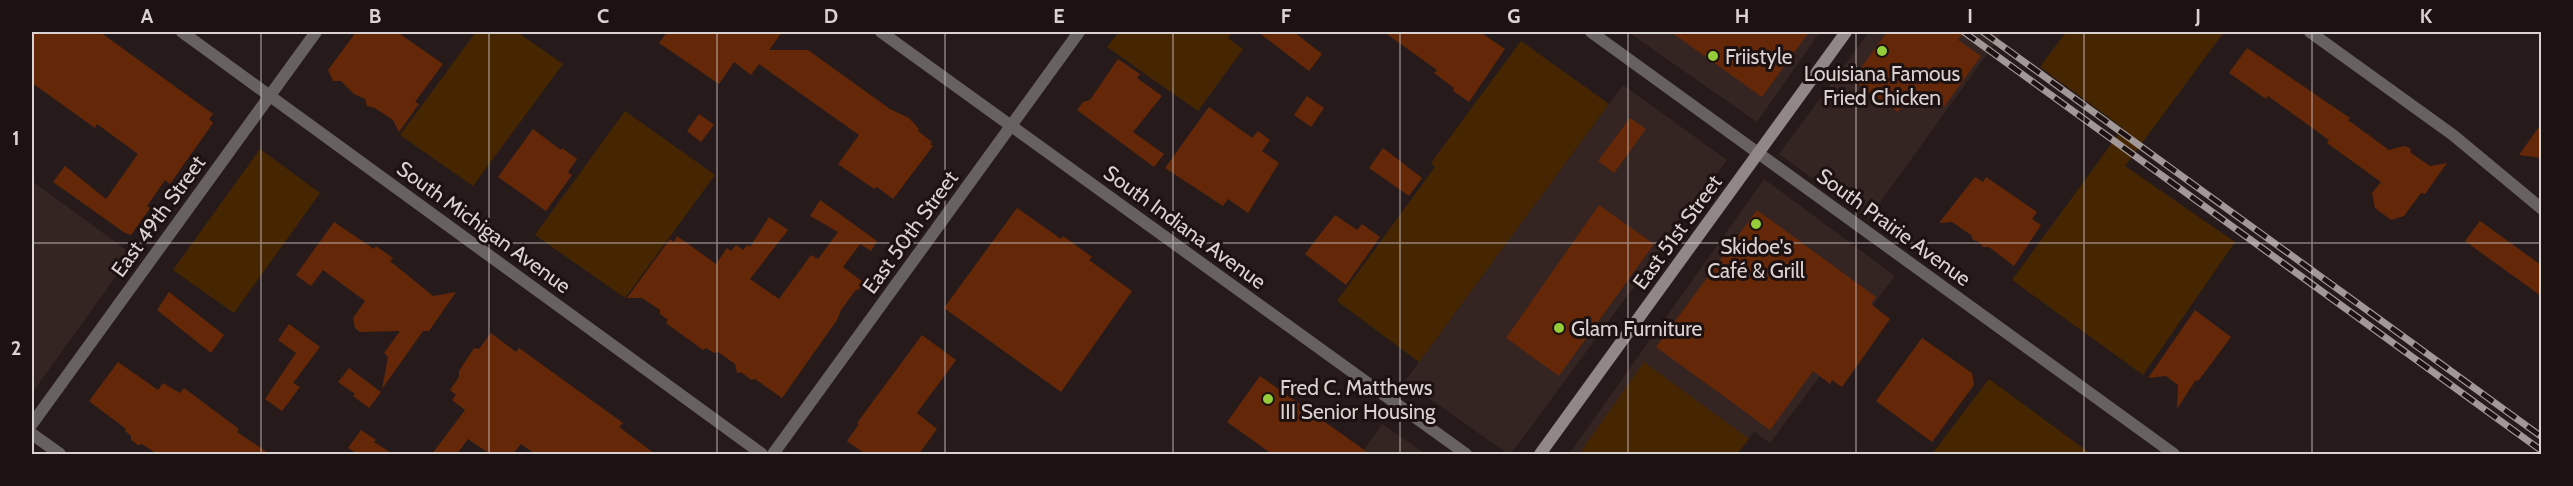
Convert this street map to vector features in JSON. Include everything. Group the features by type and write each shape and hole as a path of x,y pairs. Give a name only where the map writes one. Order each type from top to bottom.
{"main road":[{"name":"East 51st Street","path":"1540,454 1846,32"}],"street":[{"name":"South Michigan Avenue","path":"182,32 762,454"},
{"name":"East 49th Street","path":"32,424 316,32"},
{"name":"South Indiana Avenue","path":"881,32 1466,454"},
{"name":"East 50th Street","path":"773,454 1079,32"},
{"name":"South Prairie Avenue","path":"1591,32 2174,454"},
{"path":"2310,32 2453,135 2541,209"},
{"path":"32,434 60,454"}],"shaded area":[{"path":"476,32 517,32 563,64 473,186 400,135"},
{"path":"1119,32 1232,32 1228,38 1243,49 1198,111 1107,47"},
{"path":"1628,32 1820,32 1757,122"},
{"path":"1869,32 2003,32 1868,219 1779,154"},
{"path":"2066,32 2224,32 2125,166 2235,242 2143,375 2012,280 2123,128 2040,67"},
{"path":"1521,41 1609,104 1419,362 1337,301 1435,167 1431,163"},
{"path":"1623,85 1727,160 1511,454 1508,454 1405,381"},
{"path":"625,111 715,175 625,298 535,235"},
{"path":"260,149 320,193 234,313 173,270"},
{"path":"1764,179 1895,276 1770,443 1754,432 1737,454 1569,454"},
{"path":"32,181 132,254 32,393"},
{"path":"1644,362 1749,439 1737,454 1579,454"},
{"path":"1989,379 2091,454 1932,454"},
{"path":"1382,424 1426,454 1361,454"}],"building":[{"path":"32,32 100,32 213,114 209,119 213,123 170,184 165,180 147,206 150,208 131,235 53,182 65,166 106,199 138,154 97,124 95,128 32,83"},
{"path":"356,32 397,32 443,64 415,102 419,104 399,132 393,120 375,108 367,106 365,99 354,94 341,81 333,81 328,70"},
{"path":"667,32 782,32 769,50 808,50 890,109 909,118 919,129 918,131 932,142 930,144 933,146 893,199 838,164 859,135 759,64 751,75 734,62 719,84 659,43"},
{"path":"1258,32 1294,32 1322,54 1309,71"},
{"path":"1384,32 1480,32 1505,49 1469,102 1434,73 1437,70"},
{"path":"1671,32 1809,32 1762,97"},
{"path":"1887,32 1964,32 1958,40 1981,56 1944,107 1931,98 1926,106 1910,95 1898,112 1852,80"},
{"path":"2247,48 2350,118 2348,120 2389,150 2404,146 2410,148 2411,153 2430,166 2447,163 2425,194 2421,193 2404,216 2391,220 2375,208 2372,193 2381,182 2327,143 2329,140 2268,96 2266,99 2229,73"},
{"path":"1118,59 1140,74 1137,78 1162,96 1133,132 1164,154 1154,167 1077,110 1083,102 1090,100"},
{"path":"1307,96 1324,108 1311,127 1294,115"},
{"path":"1209,107 1252,138 1258,131 1270,140 1262,151 1279,163 1248,213 1228,199 1223,206 1165,168"},
{"path":"699,114 714,125 701,142 687,131"},
{"path":"1630,118 1646,129 1614,173 1598,161"},
{"path":"2541,124 2541,158 2519,155"},
{"path":"533,129 577,159 568,172 572,175 546,211 498,177"},
{"path":"1383,148 1422,178 1409,196 1369,168"},
{"path":"1975,177 1983,182 1986,177 2037,212 2032,219 2041,225 2014,266 1989,247 1983,247 1979,242 1973,240 1971,235 1952,222 1939,223"},
{"path":"820,200 877,241 871,251 860,244 843,267 867,285 855,291 782,398 755,379 751,380 741,372 737,373 735,364 718,352 714,353 706,348 703,350 666,323 668,320 660,314 660,310 642,298 627,298 670,239 674,242 677,236 716,264 727,248 731,251 736,245 743,250 747,245 750,247 769,217 788,230 750,279 779,299 811,255 818,259 838,232 810,216"},
{"path":"1599,205 1654,244 1559,376 1506,338"},
{"path":"1017,208 1061,239 1063,236 1092,257 1089,260 1132,291 1061,392 944,308"},
{"path":"1757,210 1876,297 1871,304 1890,319 1842,387 1832,380 1830,384 1813,371 1770,430 1656,347"},
{"path":"1335,215 1357,230 1362,224 1380,237 1346,285 1305,254"},
{"path":"2480,221 2541,265 2541,296 2465,241"},
{"path":"334,222 374,249 376,246 393,258 390,261 433,296 456,292 429,331 423,331 382,389 388,357 384,353 400,331 360,332 355,328 353,318 365,301 323,270 311,286 296,275"},
{"path":"169,292 224,335 211,353 157,310"},
{"path":"2195,310 2231,337 2199,380 2195,381 2177,409 2178,385 2166,376 2148,378"},
{"path":"289,324 320,347 293,383 300,387 282,411 265,399 296,353 278,340"},
{"path":"491,333 516,352 519,348 623,423 619,427 655,454 535,454 521,444 513,454 490,454 468,439 457,454 432,454 465,410 452,400 456,395 450,390 459,377 459,371 474,348 479,349"},
{"path":"922,335 956,360 917,413 937,429 919,454 865,454 847,441 859,424 857,423"},
{"path":"1922,338 1972,373 1974,385 1932,442 1876,401"},
{"path":"118,362 158,390 163,383 180,393 184,388 239,429 237,432 270,454 157,454 142,444 138,445 131,440 126,429 89,401"},
{"path":"349,368 381,392 369,408 338,382"},
{"name":"Fred C. Matthews III Senior Housing","path":"1260,376 1370,454 1272,454 1227,422"},
{"path":"361,430 393,454 358,454 348,448"}],"railway":[{"path":"1964,32 2542,451"},
{"path":"1983,32 2542,437"}],"place":[{"name":"Louisiana Famous Fried Chicken","path":"1882,51"},
{"name":"Friistyle","path":"1713,56"},
{"name":"Skidoe's Café & Grill","path":"1756,224"},
{"name":"Glam Furniture","path":"1559,328"},
{"name":"Fred C. Matthews III Senior Housing","path":"1268,399"}]}
